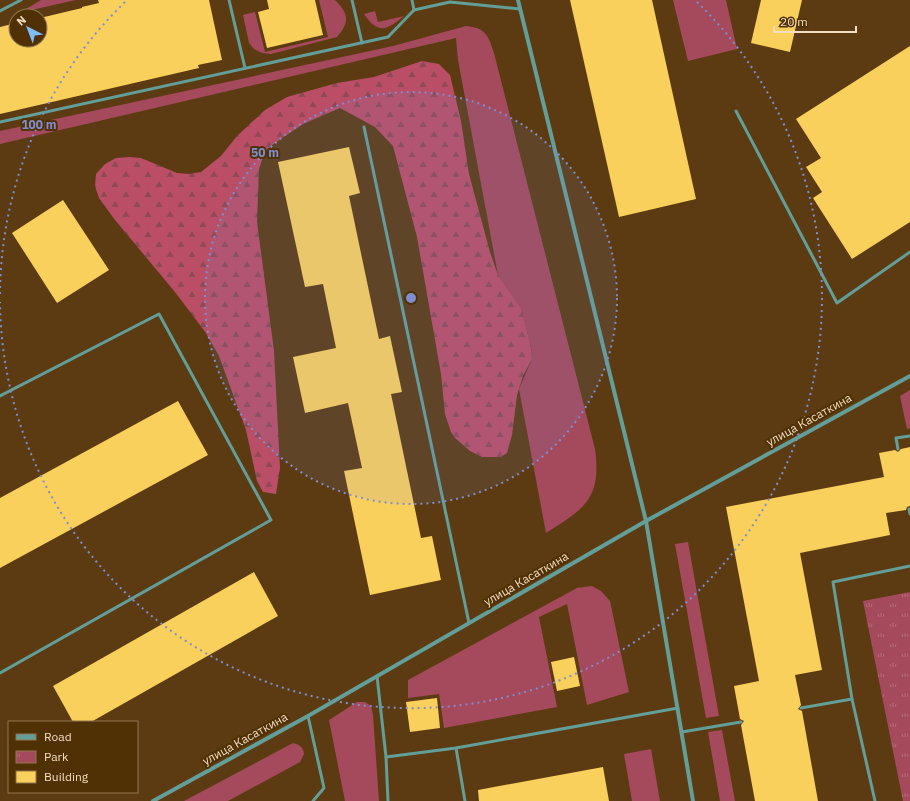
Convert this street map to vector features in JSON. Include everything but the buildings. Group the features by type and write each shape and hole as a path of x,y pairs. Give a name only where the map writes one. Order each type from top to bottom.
{"street":[{"path":"518,0 646,521 693,801"},
{"name":"улица Касаткина","path":"153,801 308,716 646,521 910,376"}],"lane":[{"path":"0,11 21,0"},
{"path":"229,0 245,68"},
{"path":"352,0 362,43"},
{"path":"412,0 414,10"},
{"path":"0,122 388,37 414,10 450,2 520,9"},
{"path":"736,111 837,302 910,252"},
{"path":"364,127 469,623"},
{"path":"0,396 160,314 271,520 0,673"},
{"path":"898,449 896,438 910,436"},
{"path":"909,509 910,514"},
{"path":"874,801 852,700 833,582 910,566"},
{"path":"377,676 386,757 388,801"},
{"path":"801,708 852,700"},
{"path":"386,757 456,748 678,708"},
{"path":"308,716 324,788 313,801"},
{"path":"682,732 741,722"},
{"path":"456,748 465,801"}],"green space":[{"path":"41,0 76,0 40,8 28,8"},
{"path":"319,0 335,0 345,14 346,22 337,37 271,54 262,53 254,49 249,43 243,15 255,12 265,52 328,37"},
{"path":"673,0 726,0 737,49 688,61"},
{"path":"375,11 378,22 404,16 393,25 378,28 369,21 364,14"},
{"path":"466,26 482,31 488,37 494,53 595,449 596,480 593,491 580,509 571,517 546,533 519,389 532,359 531,346 521,308 498,275 458,60 456,38 0,144 0,131 393,46"},
{"path":"422,61 439,64 450,75 461,121 469,174 490,252 498,275 521,308 531,346 532,359 523,376 517,395 512,435 507,453 501,457 482,457 470,451 455,438 451,432 445,414 441,374 417,237 393,146 375,127 340,108 303,124 271,146 263,157 259,169 257,222 274,351 280,468 276,494 263,492 257,481 246,430 219,356 206,333 175,292 115,220 99,198 95,186 96,174 105,164 116,158 129,157 141,158 177,173 189,174 201,172 221,156 237,136 265,110 287,97 337,83 374,77"},
{"path":"910,390 910,428 907,429 900,396"},
{"path":"688,542 719,716 706,718 675,544"},
{"path":"592,586 601,591 610,601 629,692 587,705 567,604 539,617 557,707 444,728 439,694 408,698 408,680 577,588"},
{"path":"910,592 910,801 903,801 863,601"},
{"path":"357,702 365,702 371,706 373,715 379,801 345,801 329,720"},
{"path":"722,730 735,801 720,801 708,732"},
{"path":"293,743 303,750 304,754 300,762 228,801 184,801"},
{"path":"651,749 660,801 632,801 624,754"}]}
